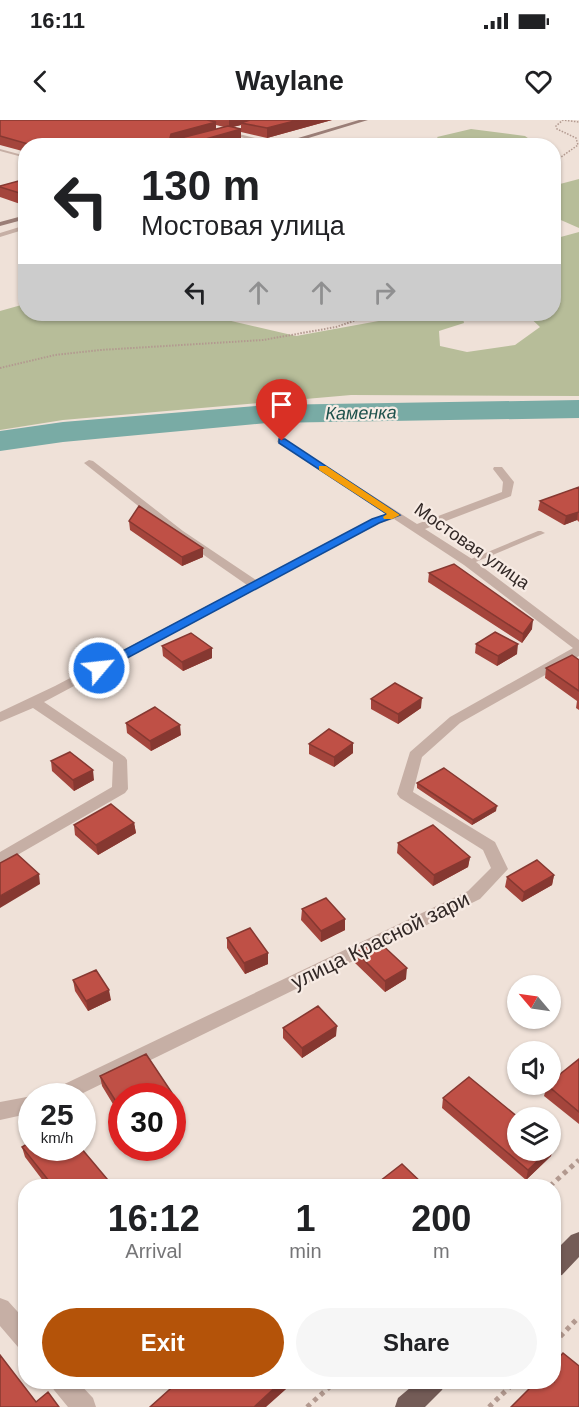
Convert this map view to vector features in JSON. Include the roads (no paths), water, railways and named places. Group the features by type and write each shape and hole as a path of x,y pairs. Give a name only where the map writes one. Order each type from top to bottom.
{"main road":[{"path":"561,1260 579,1242"},
{"path":"407,1407 426,1389"}],"street":[{"path":"300,138 365,120"},
{"path":"0,224 18,219"},
{"path":"0,235 18,229"},
{"name":"Мостовая улица","path":"282,441 468,562 579,648"},
{"path":"89,463 179,533 255,585"},
{"path":"416,528 496,501 507,494 508,482 498,469"},
{"path":"0,718 376,521 395,515"},
{"name":"улица Красной зари","path":"85,1083 474,895 500,869 489,846 405,794 415,755 455,720 579,648"},
{"path":"0,859 120,789 120,760 34,702"},
{"path":"0,1111 18,1107"},
{"path":"0,1309 18,1330"},
{"path":"68,1389 84,1407"}],"lane":[{"path":"215,128 249,138"},
{"path":"216,135 238,129"},
{"path":"0,150 18,155"},
{"path":"468,562 541,533"}],"waterway":[{"name":"Каменка","path":"0,441 63,432 267,414 579,409"}]}
